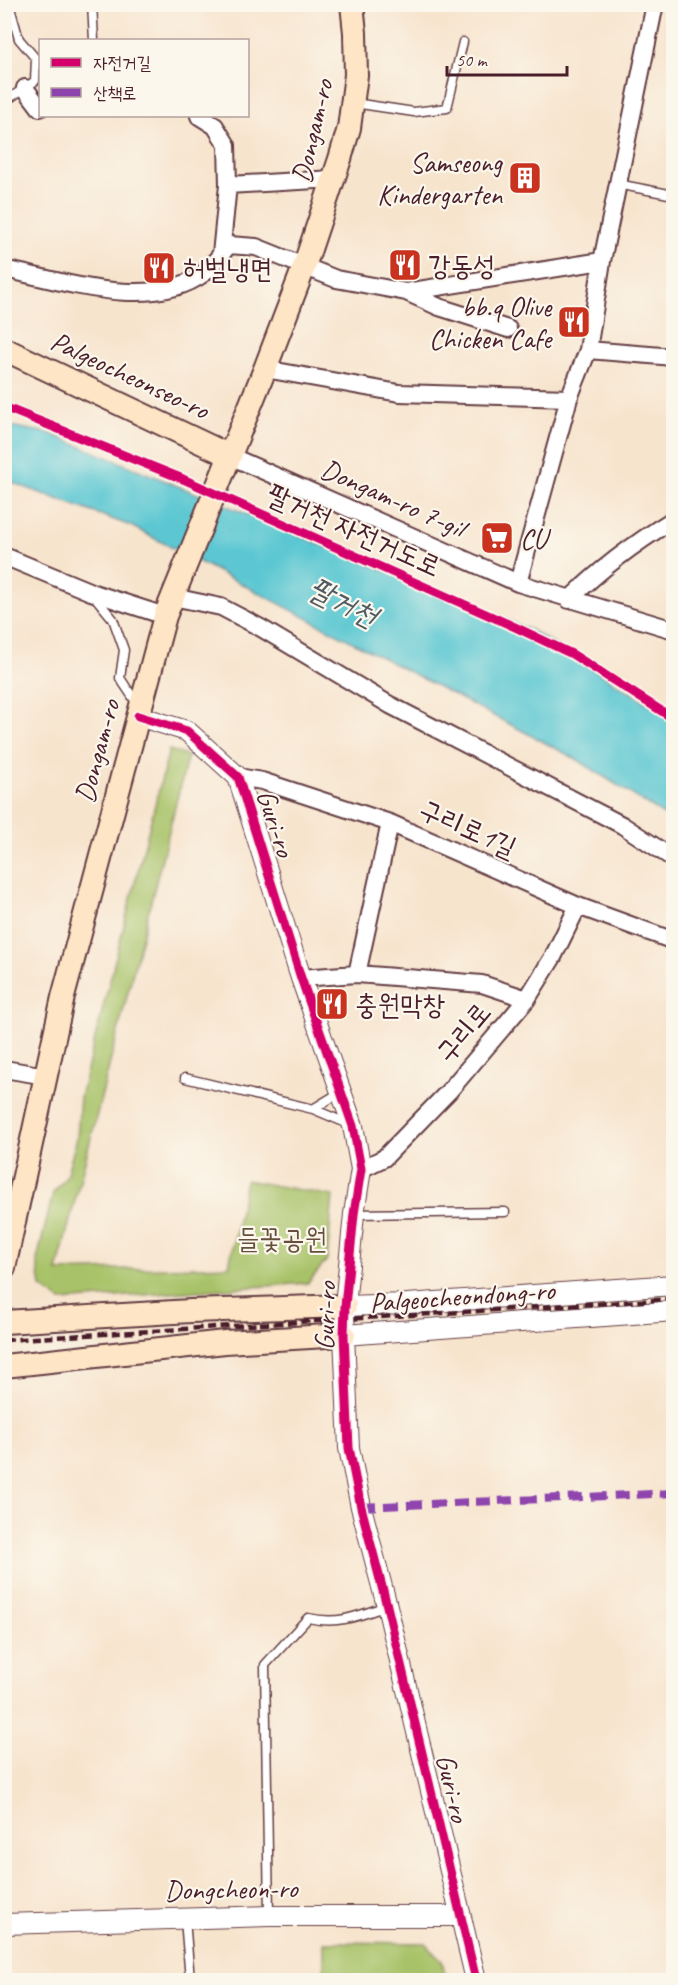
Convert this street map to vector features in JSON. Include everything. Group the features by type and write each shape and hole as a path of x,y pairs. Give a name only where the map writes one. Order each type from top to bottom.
{"main road":[{"name":"Dongam-ro","path":"4,1268 63,997 169,607 304,267 349,128 356,64 352,4"},
{"name":"Palgeocheonseo-ro","path":"4,349 230,456"},
{"name":"Palgeocheondong-ro","path":"4,1322 190,1311 345,1306"},
{"name":"Palgeocheondong-ro","path":"4,1366 225,1342 344,1335"}],"street":[{"path":"518,583 569,398 588,350 602,261 655,4"},
{"path":"25,88 39,107"},
{"path":"201,117 215,126 227,145 228,185 221,254"},
{"path":"228,185 334,179"},
{"path":"4,269 97,288 139,293 169,290 203,273 229,245 256,247 336,279 406,292 439,307 508,329"},
{"path":"406,292 602,261"},
{"path":"588,350 674,357"},
{"path":"265,369 399,393 569,398"},
{"name":"Dongam-ro 7-gil","path":"230,456 518,583 674,630"},
{"path":"569,600 595,574 641,539 674,519"},
{"path":"4,556 91,592 169,607 221,607 261,628 390,705 622,825 674,859"},
{"name":"Guri-ro","path":"139,712 187,731 238,777 301,978 353,1126 361,1169 345,1306 344,1335 349,1448 361,1507 387,1606 476,1980"},
{"name":"구리로1길","path":"238,777 262,781 390,823 578,906 674,941"},
{"path":"357,974 390,823"},
{"name":"구리로","path":"361,1169 384,1158 392,1150 449,1091 527,999 553,957 578,906"},
{"path":"301,978 357,974 482,984 527,999"},
{"path":"4,1069 46,1076"},
{"name":"Palgeocheondong-ro","path":"345,1306 407,1304 674,1285"},
{"name":"Palgeocheondong-ro","path":"344,1335 674,1311"},
{"name":"Dongcheon-ro","path":"4,1924 269,1916 460,1916"}],"lane":[{"path":"4,102 34,81 38,59 19,39 9,4"},
{"path":"92,4 93,39"},
{"path":"353,103 414,112 447,108 463,42"},
{"path":"618,184 674,195"},
{"path":"91,592 114,619 124,650 120,678 139,712"},
{"path":"185,1078 313,1110 353,1126"},
{"path":"313,1110 342,1092"},
{"path":"354,1214 505,1212"},
{"path":"269,1916 265,1665 308,1618 325,1622 344,1620 387,1606"},
{"path":"185,1918 190,1980"}],"green space":[{"name":"들꽃공원","path":"169,750 188,756 57,1271 229,1266 246,1180 333,1196 327,1260 308,1283 61,1301 41,1287 37,1260 53,1193 66,1177 77,1138 80,1097"},
{"path":"324,1942 425,1943 442,1961 446,1980 324,1980"}],"water":[{"name":"팔거천","path":"4,425 48,433 531,630 673,719 673,821 578,760 131,526 5,480"}],"railway":[{"path":"4,1340 674,1299"}],"marked path":[{"path":"361,1507 674,1493"}],"cycle path":[{"name":"팔거천 자전거도로","path":"4,407 183,479 515,627 572,654 674,719"},
{"path":"138,716 187,731 238,777 301,978 353,1126 361,1169 345,1306 344,1335 349,1448 361,1507 387,1606 476,1980"}],"place":[{"name":"Samseong Kindergarten","path":"525,178"},
{"name":"강동성","path":"405,265"},
{"name":"허벌냉면","path":"159,268"},
{"name":"bb.q Olive Chicken Cafe","path":"574,322"},
{"name":"CU","path":"497,538"},
{"name":"충원막창","path":"332,1004"}]}
